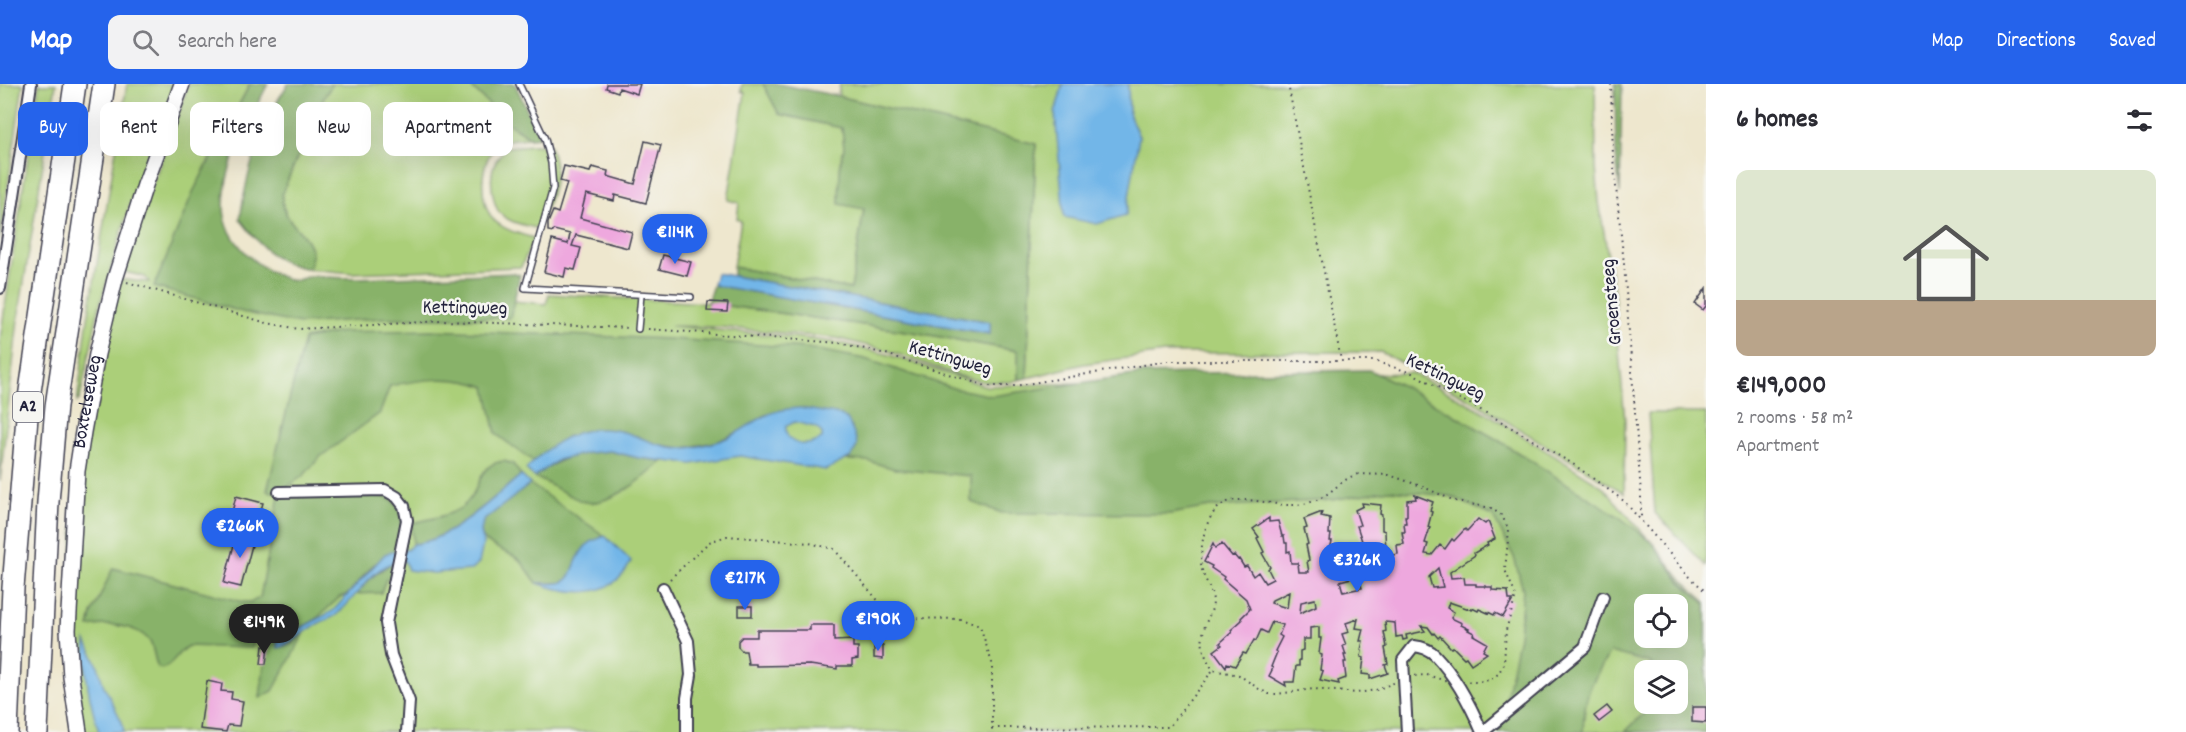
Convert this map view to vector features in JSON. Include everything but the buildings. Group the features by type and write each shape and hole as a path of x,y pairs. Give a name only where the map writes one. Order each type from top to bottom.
{"highway":[{"name":"A2","path":"7,732 14,588 28,405 75,84"},
{"name":"Boxtelseweg","path":"37,732 48,502 56,406 104,84"}],"street":[{"path":"0,288 31,84"},
{"name":"Boxtelseweg","path":"79,732 71,677 68,630 77,471 88,398 115,279 145,185 182,84"},
{"path":"279,492 385,490 397,496 404,506 406,520 388,608 386,629 391,655 409,701 408,732"},
{"path":"663,588 687,641 691,675 687,698 687,732"},
{"path":"1407,732 1403,660 1414,646 1425,647 1435,654 1474,713 1483,732 1585,647 1603,597"}],"lane":[{"path":"519,84 544,139 551,163 553,188 525,288 691,297"},
{"path":"638,329 641,295"}],"path":[{"path":"1288,84 1341,360"},
{"name":"Groensteeg","path":"1611,84 1613,158 1624,264 1641,482 1641,518"},
{"name":"Kettingweg","path":"115,279 299,329 442,321 638,329 840,343 886,354 986,386 1014,386 1168,361 1374,361 1412,373 1490,415 1573,464 1624,501 1690,577 1706,592"},
{"path":"1373,474 1402,479 1455,501 1491,508 1502,516 1509,530 1505,570 1516,596 1506,630 1504,664 1498,674 1490,680 1476,682 1453,681 1427,675 1404,678 1376,690 1357,693 1314,689 1269,694 1239,675 1213,670 1203,655 1204,632 1213,602 1201,564 1203,536 1209,520 1220,505 1239,500 1271,505 1304,504 1318,501 1347,477 1373,474"},
{"path":"663,588 674,574 709,542 727,536 809,543 834,549 887,611 903,618 961,619 980,626 992,663 992,730 1169,727 1213,670"}],"green space":[{"path":"0,84 23,84 20,102 18,102 18,118 0,239"},
{"path":"39,84 56,84 53,102 36,102"},
{"path":"127,84 175,84 168,102 124,102"},
{"path":"189,84 250,84 240,102 190,102 190,156 211,156 156,282 510,313 513,301 546,304 549,294 707,303 913,332 1019,351 1018,380 985,382 960,376 889,351 836,338 719,327 671,326 840,343 886,354 986,386 1412,373 1490,415 1602,486 1682,580 1706,602 1706,732 80,732 70,588 77,471 115,279 149,282 145,277 121,271 163,156 178,156 178,114"},
{"path":"250,84 268,84 259,102 240,102"},
{"path":"288,84 332,84 322,102 296,102 298,156 282,194 286,213 310,246 312,254 309,269 286,263 277,258 262,246 240,219 254,156 284,156 284,102 277,102"},
{"path":"332,84 468,84 486,102 383,102 383,156 489,156 483,182 485,205 489,214 508,230 534,238 521,267 352,273 309,269 312,254 310,246 286,213 282,194 298,156 371,156 371,102 322,102"},
{"path":"468,84 515,84 540,137 531,138 513,127 513,102 486,102"},
{"path":"742,84 763,84 779,114 842,128 844,148 840,165 864,209 851,289 733,267 741,221 737,219 739,203 728,200 745,93 741,91"},
{"path":"763,84 778,84 838,96 1036,144 1027,378 1018,380 1018,351 913,332 707,303 713,285 990,334 990,322 733,276 733,267 851,289 864,209 839,204 840,165 844,148 842,128 779,114"},
{"path":"840,84 1063,84 1055,113 1139,137 1129,114 1128,84 1595,84 1596,168 1599,202 1614,293 1625,421 1624,493 1478,404 1381,352 1164,353 1084,364 1027,378 1036,144 838,96"},
{"path":"1615,84 1622,84 1620,194 1616,155"},
{"path":"513,127 531,138 513,140"},
{"path":"550,146 554,160 553,187 542,218 535,228 511,221 503,216 495,202 491,181 493,169 499,156 513,156 513,147"},
{"path":"28,156 44,156 18,319 0,481 0,339"},
{"path":"115,156 148,156 131,201 100,304 80,399 77,402 87,324"},
{"path":"212,156 234,156 225,192 226,221 238,244 257,263 268,270 294,280 313,276 362,278 514,273 520,275 510,318 382,318 300,324 246,313 154,287 193,192"},
{"path":"431,330 670,339 807,348 865,359 953,388 992,396 1140,374 1369,370 1403,386 1498,440 1618,516 1652,542 1680,581 1706,604 1706,732 1625,732 1643,714 1688,714 1688,660 1640,660 1610,652 1590,689 1585,708 1583,732 1499,732 1519,636 1523,590 1514,557 1493,516 1450,496 1389,490 1332,500 1210,507 1170,514 1002,513 971,502 971,476 895,469 868,461 845,460 851,457 852,427 765,415 747,428 716,442 683,448 651,444 637,436 568,436 533,461 496,434 486,387 462,381 438,379 390,386 380,413 320,457 304,475 279,493 267,491 304,339 342,332"},
{"path":"1648,413 1706,413 1706,566 1655,513"},
{"path":"610,451 663,461 627,489 605,500 595,502 580,501 534,477 569,457"},
{"path":"504,461 513,464 521,475 455,527 441,535 413,544 412,523 444,515 462,507 469,501 488,467"},
{"path":"530,484 605,536 591,542 577,562 571,578 562,583 537,583 517,558 491,545 482,535 481,529 486,518"},
{"path":"382,495 391,500 400,511 398,550 373,565 348,594 340,597 315,620 277,641 279,647 291,644 305,632 273,691 260,698 267,640 254,638 252,648 188,646 167,667 158,668 151,643 143,635 120,626 89,627 92,614 113,568 243,602 251,602 260,598 279,496"},
{"path":"394,561 391,577 386,579 381,593 356,594 372,577"}],"water":[{"path":"1063,84 1128,84 1129,114 1139,137 1126,215 1097,224 1064,217 1055,113"},
{"path":"716,273 990,322 990,334 713,285"},
{"path":"800,408 841,415 848,420 857,446 851,457 826,470 740,456 692,464 639,458 610,451 587,453 558,460 534,477 526,469 550,447 576,433 604,429 620,431 666,446 688,448 719,441 769,414","holes":["795,422 815,427 822,433 822,438 811,444 798,444 786,433 786,426"]},
{"path":"521,475 530,484 483,521 481,531 483,544 479,563 471,570 433,573 408,570 405,561 394,562 375,573 332,618 319,623 278,648 277,641 333,611 385,554 407,550 413,544 427,541 456,527"},
{"path":"605,536 631,561 614,583 603,588 577,592 537,583 551,584 566,580 586,546"},
{"path":"86,641 98,666 103,684 122,722 124,732 99,732 88,687"}]}
